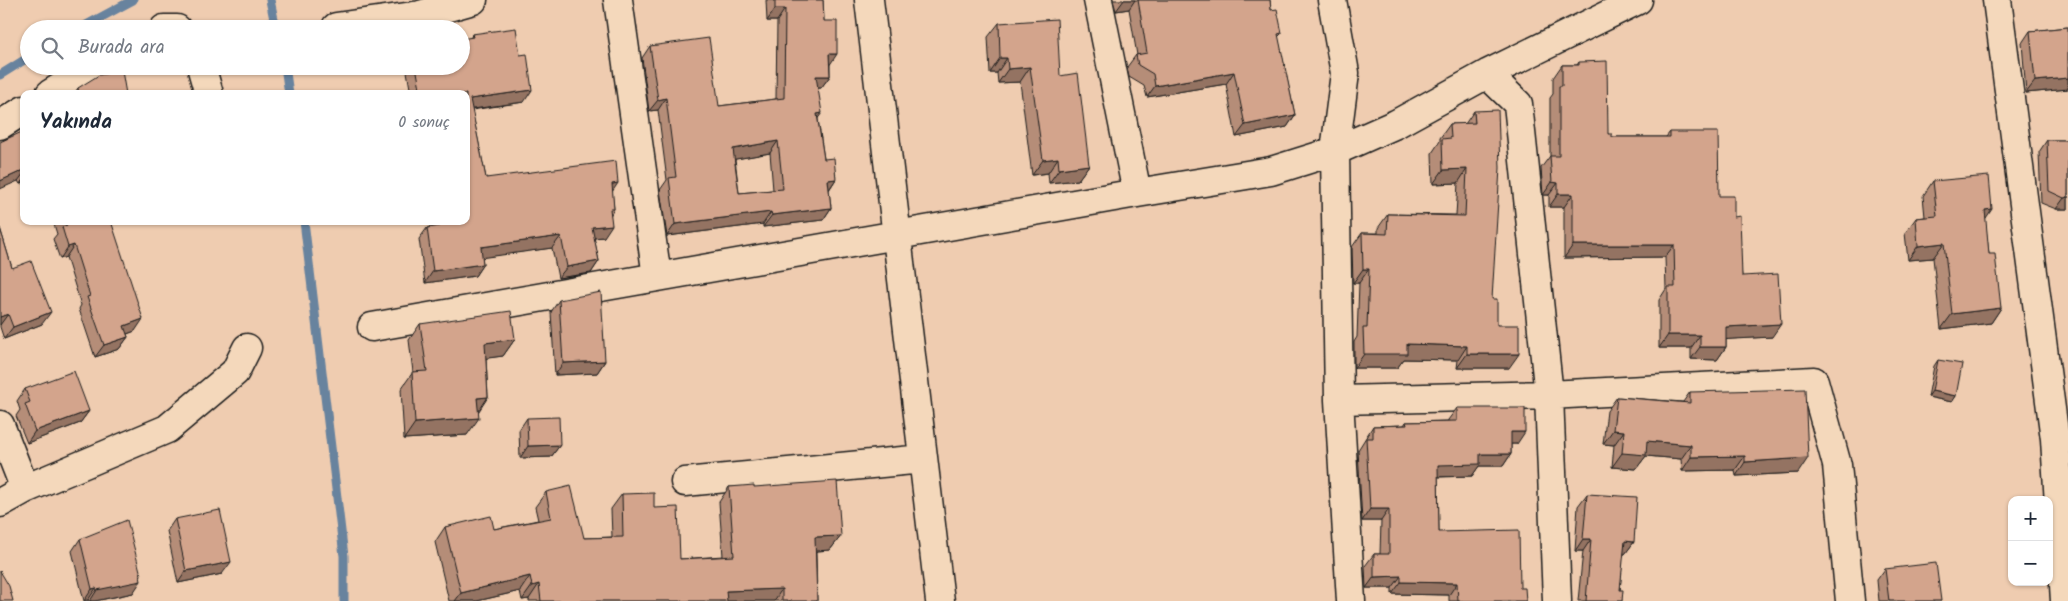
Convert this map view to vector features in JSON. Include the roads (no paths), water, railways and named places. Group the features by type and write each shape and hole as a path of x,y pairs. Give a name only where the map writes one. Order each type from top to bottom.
{"street":[{"path":"385,20 420,15 473,0"},
{"path":"618,0 657,277"},
{"path":"869,0 940,601"},
{"path":"1098,0 1137,193"},
{"path":"1332,0 1345,73 1335,151 1339,400 1350,601"},
{"path":"372,327 1271,171 1335,151 1396,124 1487,74 1638,0"},
{"path":"1997,0 2055,439 2065,601"},
{"path":"1487,74 1518,104 1549,394 1557,601"},
{"path":"56,90 80,75"},
{"path":"204,75 208,90"},
{"path":"0,125 20,112"},
{"path":"0,503 24,489 167,429 235,372 247,348"},
{"path":"1339,400 1549,394 1814,380 1837,466 1850,601"},
{"path":"0,425 24,489"},
{"path":"686,482 923,459"}],"waterway":[{"path":"96,20 133,0"},
{"path":"270,0 274,20"},
{"path":"0,75 20,63"},
{"path":"286,75 288,90"},
{"path":"304,225 344,556 344,601"}]}
